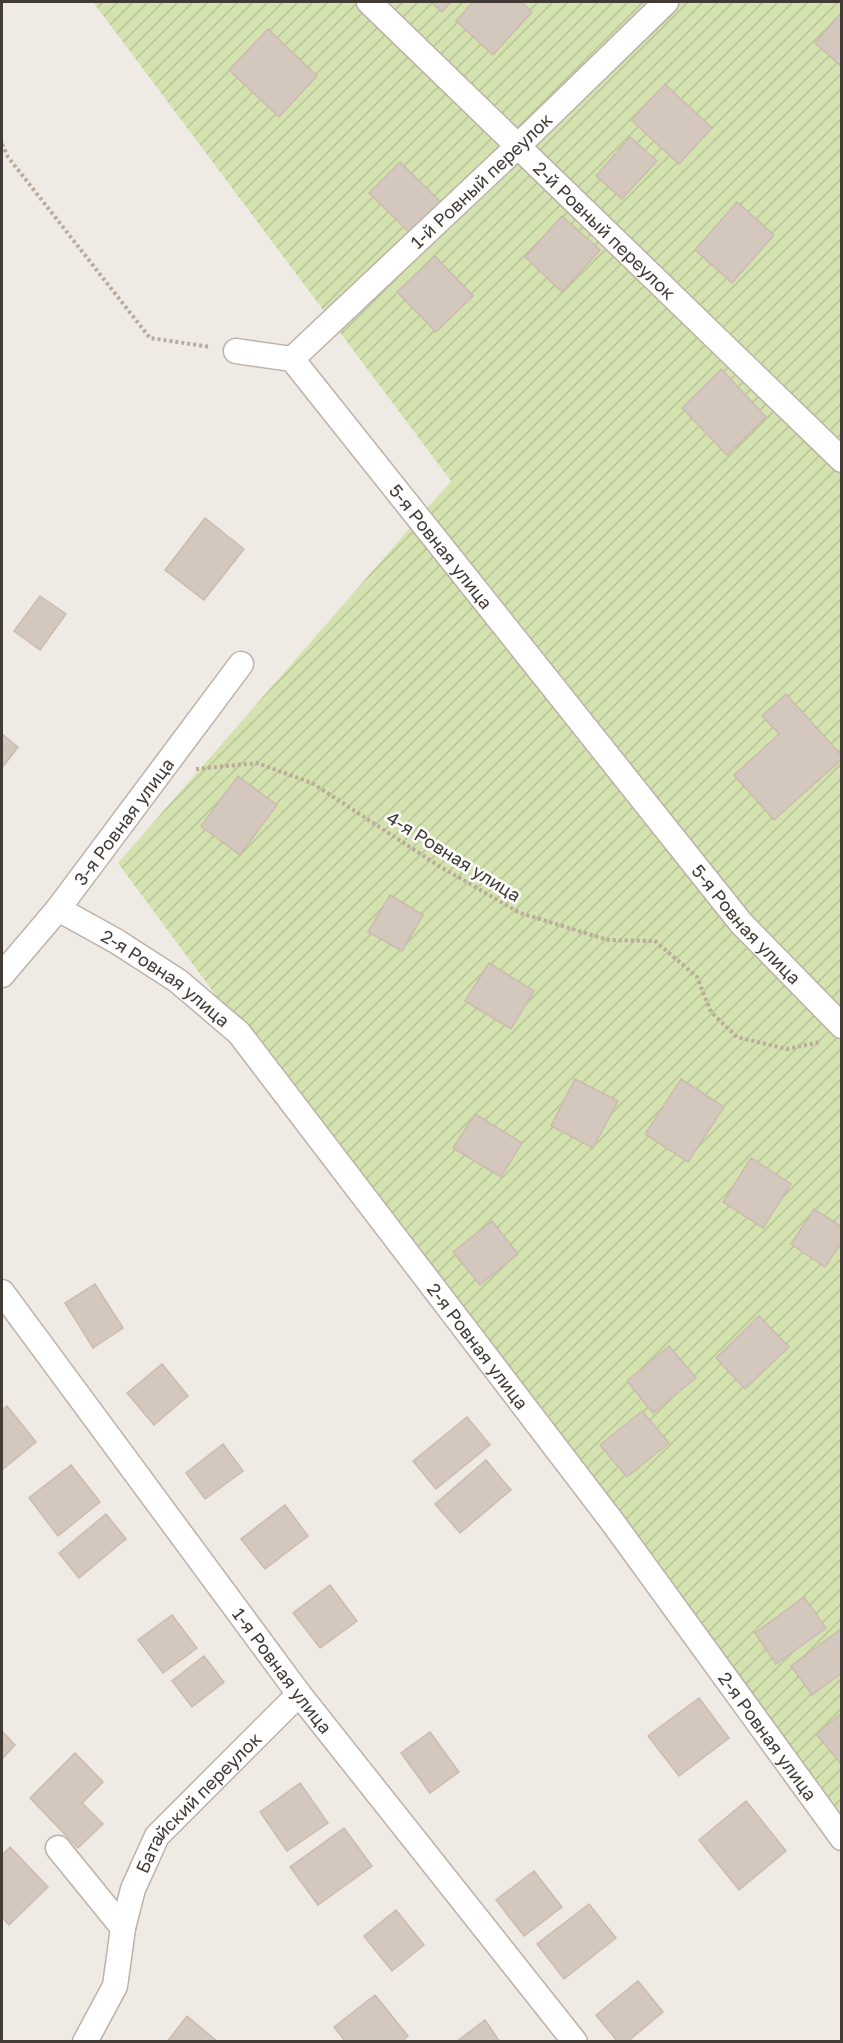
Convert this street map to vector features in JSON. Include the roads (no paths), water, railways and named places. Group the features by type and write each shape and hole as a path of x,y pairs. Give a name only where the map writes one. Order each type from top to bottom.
{"street":[{"name":"2-й Ровный переулок","path":"369,2 842,460"},
{"name":"1-й Ровный переулок","path":"292,359 519,145 666,2"},
{"path":"236,351 292,359"},
{"name":"5-я Ровная улица","path":"292,359 741,923 836,1033"},
{"name":"3-я Ровная улица","path":"2,975 58,909 241,664"},
{"name":"2-я Ровная улица","path":"58,909 116,941 178,981 239,1033 614,1524 842,1838"},
{"name":"1-я Ровная улица","path":"2,1292 300,1694 575,2042"},
{"name":"Батайский переулок","path":"85,2042 115,1986 123,1928 133,1889 157,1836 300,1694"},
{"path":"58,1848 123,1928"}]}
